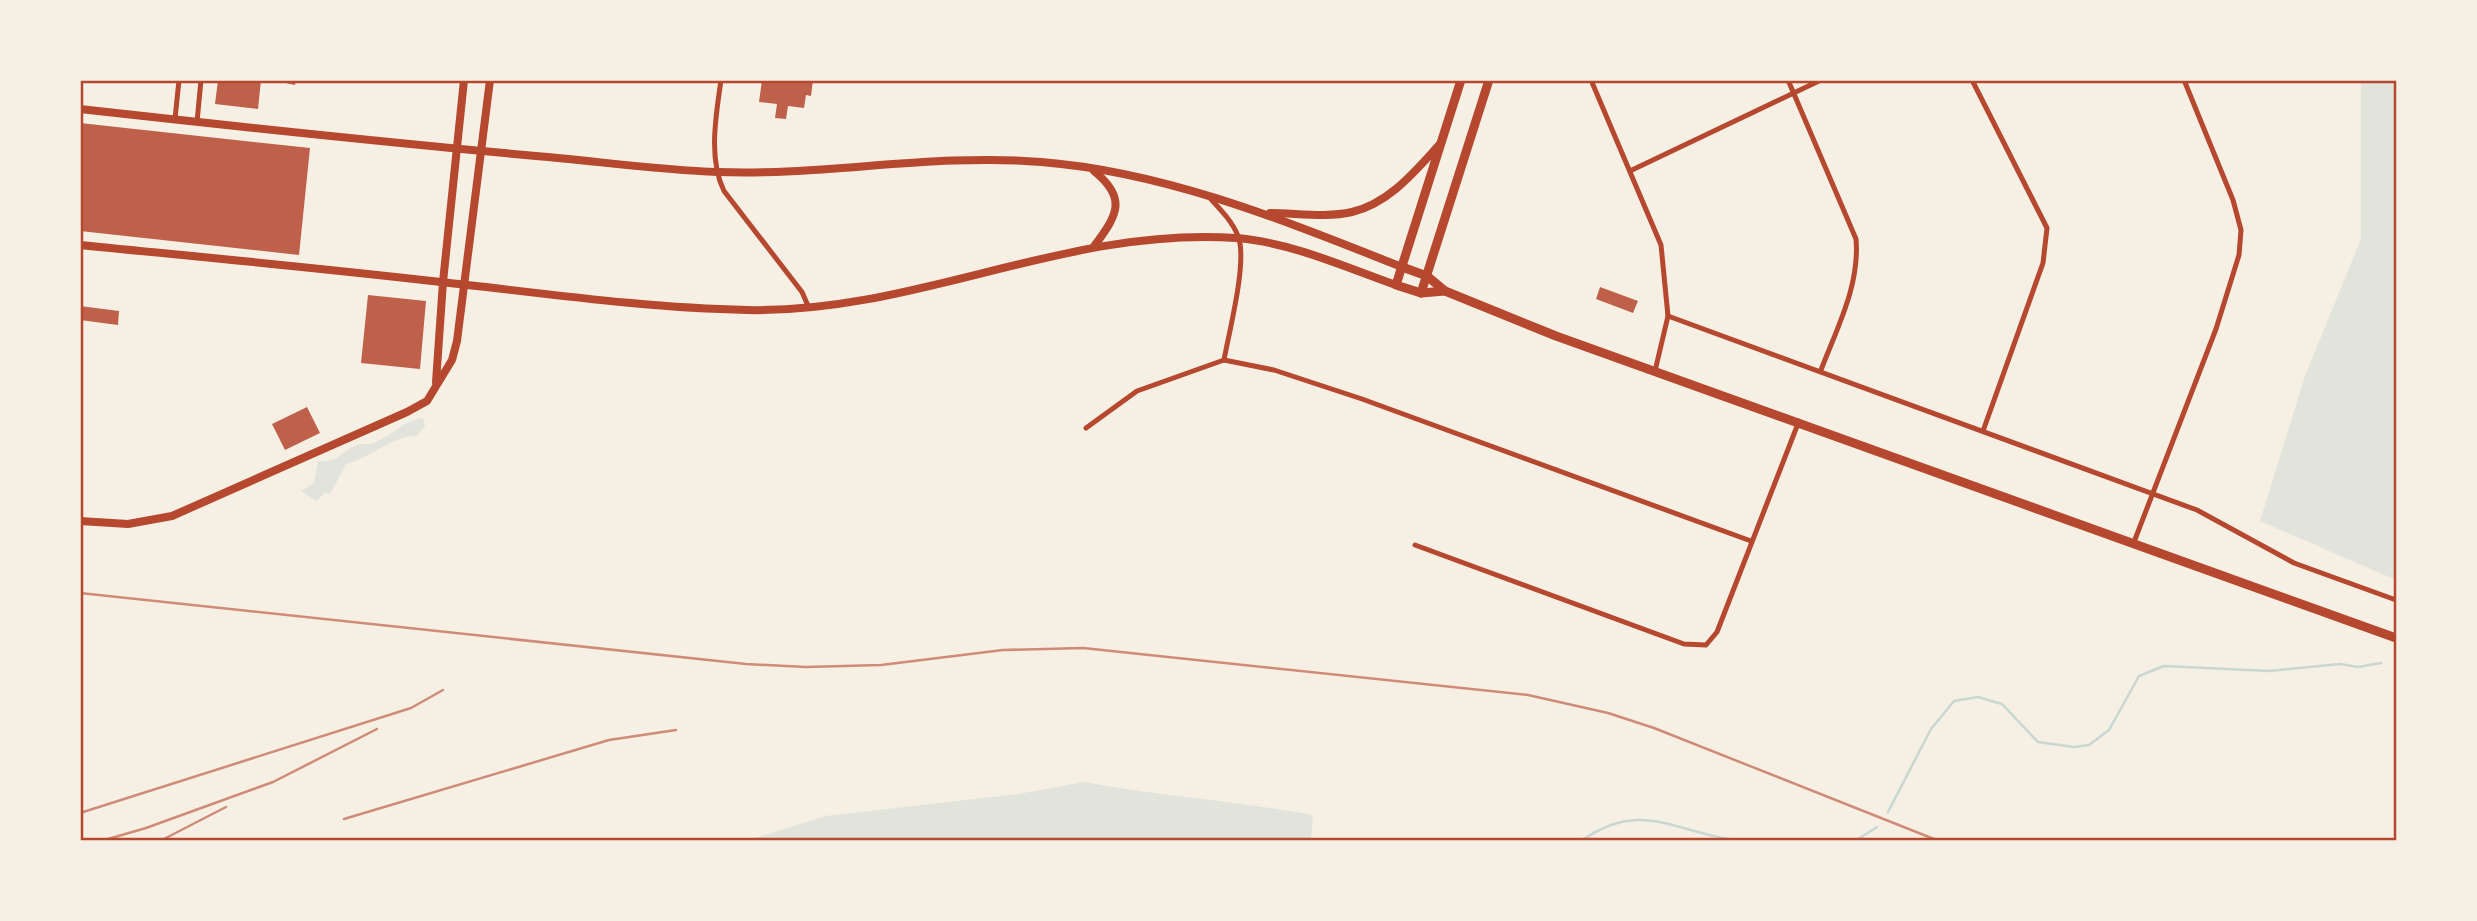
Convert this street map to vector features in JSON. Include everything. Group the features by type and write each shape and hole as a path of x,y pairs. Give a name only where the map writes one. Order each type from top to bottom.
{"main road":[{"path":"436,382 443,282 464,80"},
{"path":"80,521 149,522 193,509 427,401 436,382 452,360 490,80"},
{"path":"1396,285 1461,80"},
{"path":"1421,293 1489,80"},
{"path":"80,109 457,150 716,172 963,161 1040,162 1151,179 1263,213 1427,276 1445,291 1556,336 1799,421 2396,638"},
{"path":"1263,213 1331,214 1370,206 1403,183 1441,142"},
{"path":"1092,169 1114,190 1116,199 1112,219 1094,245"},
{"path":"80,245 463,285 748,310 853,303 1094,245 1171,236 1240,238 1288,249 1421,293 1445,291"}],"street":[{"path":"175,119 179,80"},
{"path":"197,122 201,80"},
{"path":"721,80 715,127 716,172 723,191 802,292 809,308"},
{"path":"1591,80 1632,170 1661,244 1668,316 1656,371"},
{"path":"1787,80 1856,239 1858,264 1853,285 1821,370"},
{"path":"1632,170 1821,80"},
{"path":"1972,80 2047,228 2043,262 1983,430"},
{"path":"2134,542 2232,286 2239,255 2241,230 2233,200 2183,80"},
{"path":"1209,197 1225,214 1240,238 1240,268 1224,360"},
{"path":"1668,316 2197,510 2294,563 2396,600"},
{"path":"1086,428 1137,391 1224,360 1274,370 1362,399 1751,541"},
{"path":"1415,545 1684,644 1699,647 1713,640 1799,421"}],"shaded area":[{"path":"2361,81 2396,81 2396,580 2260,521 2305,376 2361,239"},
{"path":"423,418 425,426 417,436 400,439 346,464 330,494 325,493 316,501 301,491 314,483 318,461 336,458 357,445 374,443 409,422"},
{"path":"1084,782 1313,815 1311,840 748,840 826,816 1018,794"}],"building":[{"path":"218,80 261,80 258,109 215,104"},
{"path":"272,80 296,80 295,85"},
{"path":"762,80 813,80 811,96 806,95 804,108 788,106 786,119 775,118 777,104 759,102"},
{"path":"80,123 310,148 299,255 80,231"},
{"path":"1600,287 1638,301 1633,313 1596,299"},
{"path":"368,295 426,301 420,369 361,363"},
{"path":"80,306 119,311 118,325 80,320"},
{"path":"307,407 320,433 285,450 272,424"}],"waterway":[{"path":"1888,812 1931,729 1954,701 1978,697 2002,704 2038,742 2074,747 2089,745 2109,730 2139,676 2164,666 2269,671 2340,664 2358,667 2381,663"},
{"path":"1581,841 1603,828 1641,820 1739,841"},
{"path":"1855,841 1877,827"}],"railway":[{"path":"80,593 746,664 806,667 881,665 1003,650 1083,648 1528,695 1608,713 1654,728 1939,841"},
{"path":"80,813 411,708 443,690"},
{"path":"101,841 146,828 273,782 377,729"},
{"path":"344,819 609,740 676,730"},
{"path":"160,841 226,807"}]}
